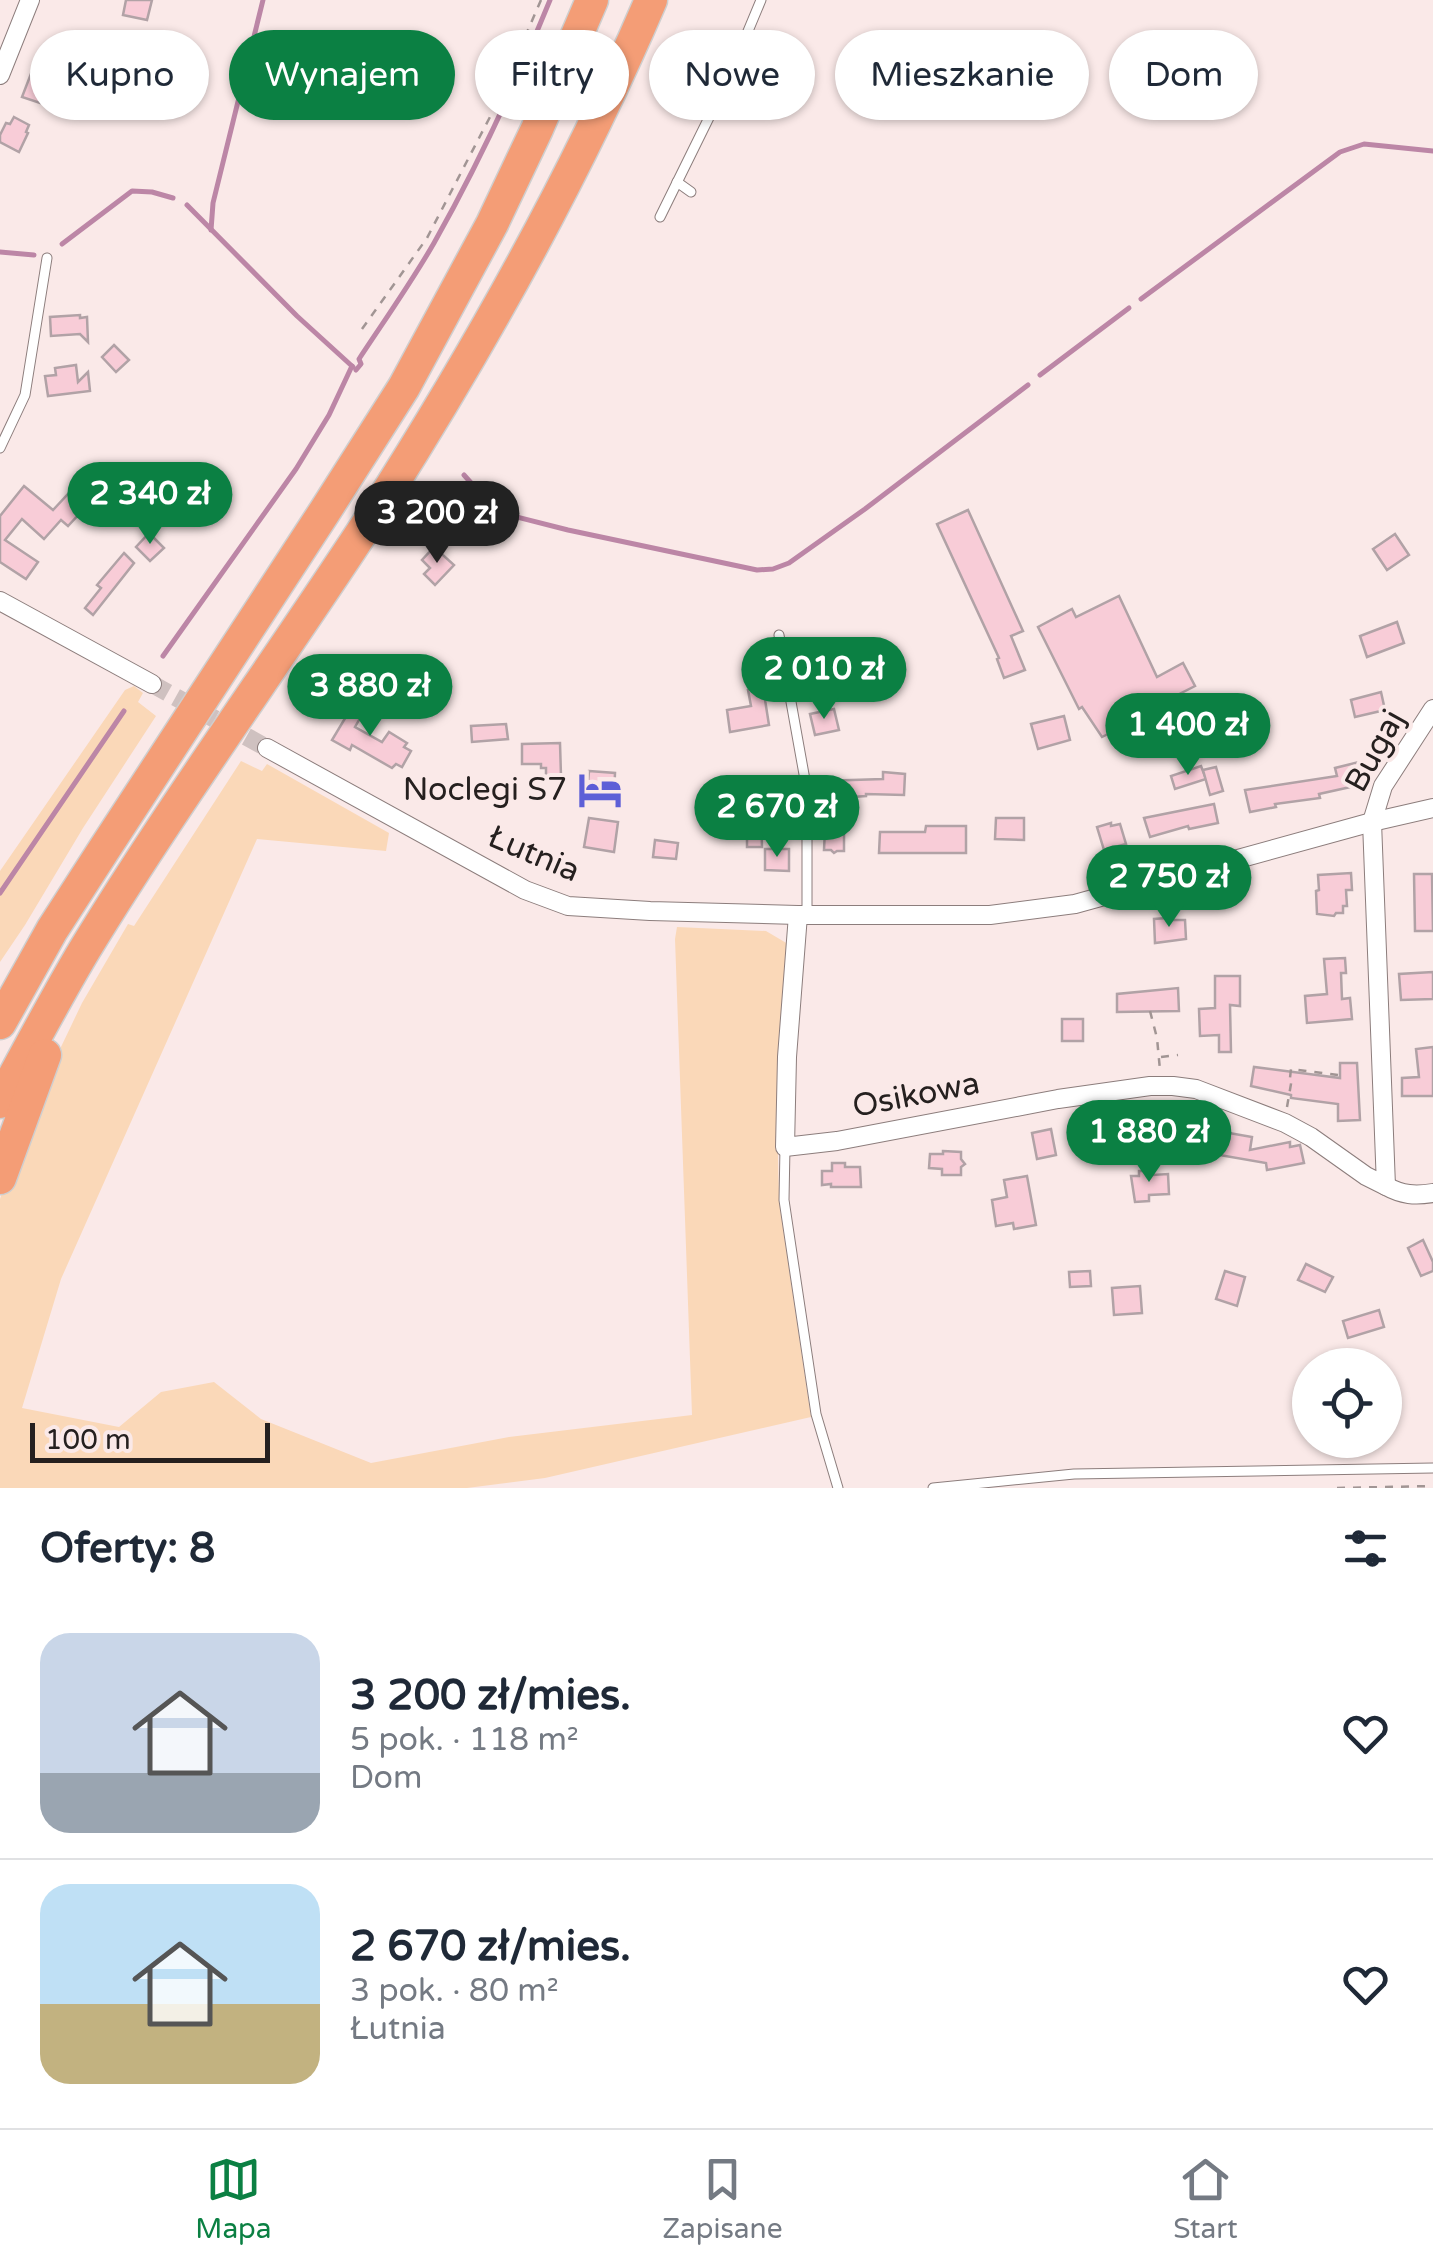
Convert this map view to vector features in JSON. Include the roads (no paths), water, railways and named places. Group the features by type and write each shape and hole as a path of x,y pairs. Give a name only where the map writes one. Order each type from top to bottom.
{"highway":[{"path":"0,1024 52,930 404,387 492,224 592,0"},
{"path":"0,1102 83,952 364,528 468,362 582,152 652,0"},
{"path":"0,984 52,930"},
{"path":"0,1178 83,952"}],"street":[{"path":"0,75 30,0"},
{"path":"0,601 152,684"},
{"name":"Bugaj","path":"1372,822 1383,786 1433,709"},
{"name":"Łutnia","path":"267,748 525,890 568,906 650,912 990,916 1075,904 1433,808"},
{"path":"1372,822 1386,1186"},
{"path":"785,1147 786,1057 802,915"},
{"name":"Osikowa","path":"785,1147 837,1141 1048,1100 1161,1086 1196,1089 1285,1123 1366,1176 1398,1192 1416,1196 1433,1193"}],"lane":[{"path":"660,217 761,0"},
{"path":"677,182 691,192"},
{"path":"0,448 25,395 46,258"},
{"path":"779,635 808,812 802,915"},
{"path":"808,812 850,812"},
{"path":"785,1147 784,1200 816,1414 838,1488"},
{"path":"933,1488 1074,1474 1433,1468"}],"waterway":[{"path":"211,230 213,203 263,0"},
{"path":"356,370 361,364 359,359 425,258 466,184 550,0"},
{"path":"1141,299 1340,152 1364,144 1433,151"},
{"path":"62,244 132,191 173,198"},
{"path":"187,205 353,367"},
{"path":"0,252 34,255"},
{"path":"1040,375 1129,308"},
{"path":"163,656 296,469 329,415 352,366"},
{"path":"464,475 489,503 505,514 757,570 773,569 789,563 865,509 1028,385"},
{"path":"0,893 124,711"}],"tunnel":[{"path":"152,684 267,748"}],"place":[{"name":"Noclegi S7","path":"600,790"}]}
